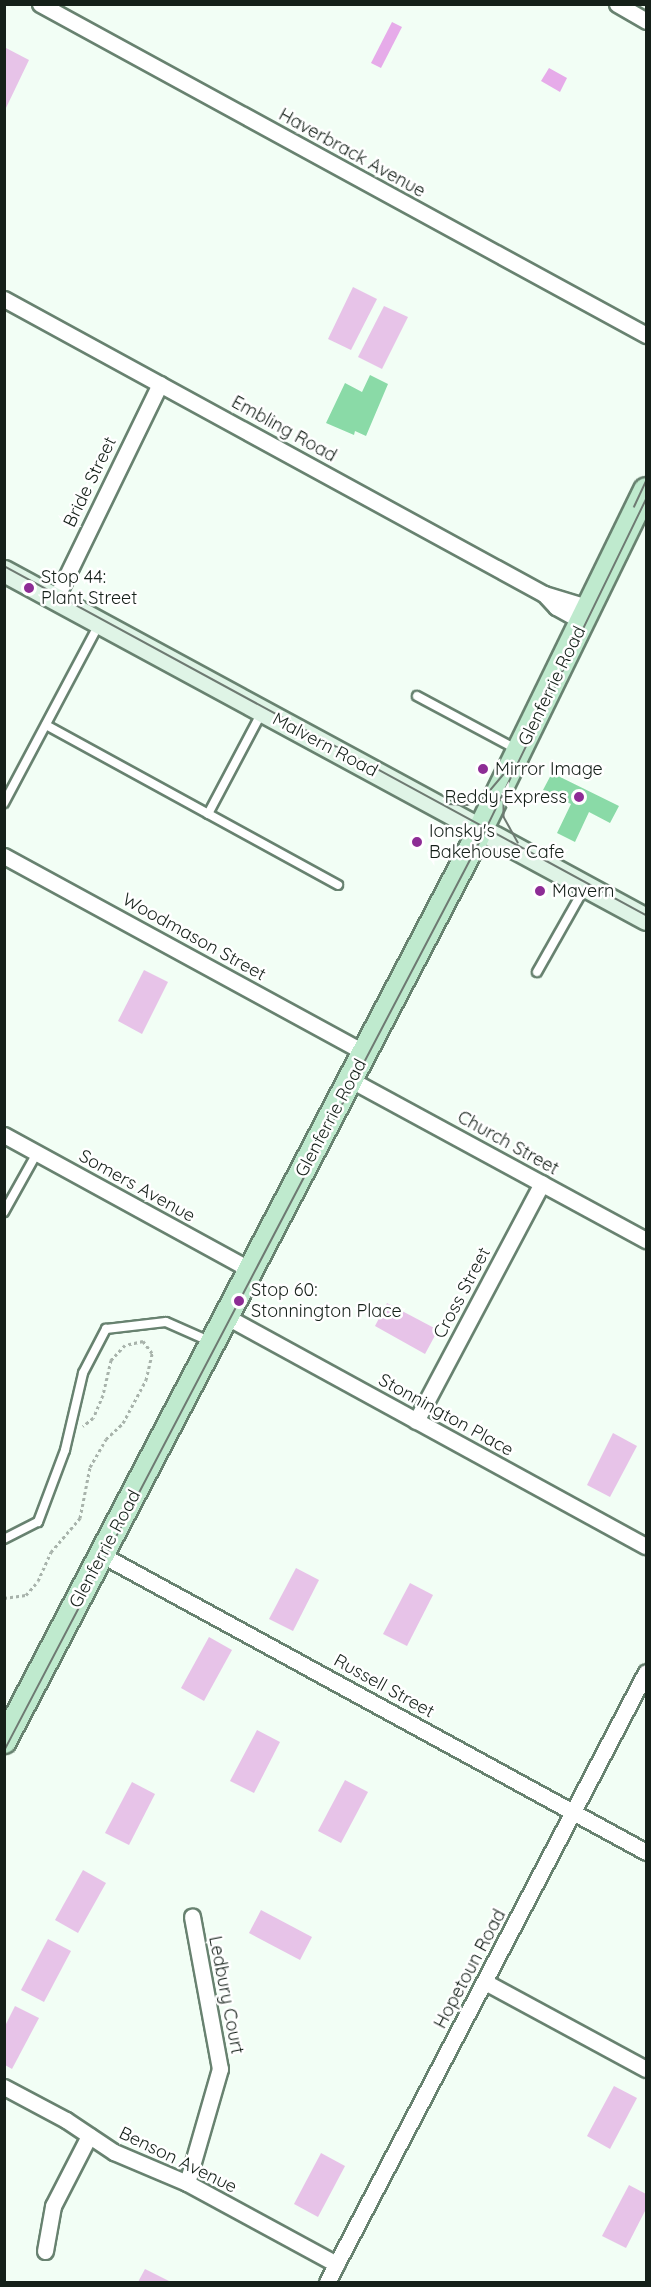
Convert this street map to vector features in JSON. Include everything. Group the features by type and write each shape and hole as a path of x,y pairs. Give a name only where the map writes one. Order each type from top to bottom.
{"main road":[{"name":"Glenferrie Road","path":"4,1741 481,829 646,490"},
{"name":"Malvern Road","path":"4,571 646,920"}],"street":[{"name":"Haverbrack Avenue","path":"40,4 646,335"},
{"path":"617,4 646,21"},
{"name":"Embling Road","path":"4,299 586,615"},
{"name":"Bride Street","path":"56,598 160,384"},
{"name":"Woodmason Street","path":"4,856 365,1053"},
{"name":"Church Street","path":"351,1080 646,1240"},
{"name":"Somers Avenue","path":"4,1135 251,1270"},
{"name":"Cross Street","path":"416,1421 542,1183"},
{"name":"Stonnington Place","path":"227,1317 646,1546"},
{"name":"Russell Street","path":"102,1555 646,1852"},
{"name":"Hopetoun Road","path":"327,2283 646,1672"},
{"name":"Ledbury Court","path":"187,2183 218,2086 220,2069 192,1917"},
{"path":"485,1982 646,2069"},
{"name":"Benson Avenue","path":"4,2087 125,2158 187,2183 336,2264"},
{"path":"45,2251 53,2206 89,2136"}],"lane":[{"path":"4,803 100,622"},
{"path":"417,696 520,751"},
{"path":"208,814 262,711"},
{"path":"46,725 338,885"},
{"path":"537,972 585,886"},
{"path":"4,1212 37,1153"},
{"path":"4,1539 38,1522 68,1434 83,1373 106,1329 166,1322 213,1343"}],"path":[{"path":"4,1599 26,1595 38,1581 51,1552 81,1518 90,1467 106,1439 123,1423 146,1380 152,1353 143,1341 124,1345 111,1360 93,1418 68,1434"}],"shaded area":[{"path":"392,22 402,27 381,68 371,63"},
{"path":"6,48 29,60 5,110 4,50"},
{"path":"549,68 567,78 560,92 541,81"},
{"path":"353,287 377,299 351,350 328,339"},
{"path":"384,306 408,317 382,369 358,357"},
{"path":"144,970 168,982 142,1034 118,1021"},
{"path":"387,1303 438,1330 425,1354 375,1326"},
{"path":"613,1433 637,1446 610,1497 587,1485"},
{"path":"296,1568 319,1580 293,1631 269,1619"},
{"path":"410,1583 433,1595 407,1646 383,1634"},
{"path":"209,1637 232,1650 204,1701 181,1688"},
{"path":"257,1730 280,1742 254,1793 230,1781"},
{"path":"345,1780 368,1792 341,1843 318,1831"},
{"path":"132,1782 155,1794 129,1845 105,1833"},
{"path":"83,1870 106,1883 78,1933 55,1920"},
{"path":"261,1910 312,1937 300,1960 249,1933"},
{"path":"48,1939 71,1951 44,2002 21,1990"},
{"path":"15,2006 39,2018 12,2069 5,2065 5,2026"},
{"path":"614,2086 637,2098 610,2149 587,2136"},
{"path":"321,2153 345,2166 318,2217 294,2204"},
{"path":"629,2185 646,2194 646,2209 626,2248 602,2236"},
{"path":"145,2269 169,2281 138,2282"}],"building":[{"path":"370,375 388,384 366,436 355,431 354,435 326,423 345,383 362,392"},
{"name":"Reddy Express","path":"552,773 619,806 610,823 589,812 575,842 557,833 571,804 543,790"}],"tram line":[{"path":"634,507 646,481"},
{"path":"4,1751 483,835 646,499"},
{"path":"4,566 646,915"},
{"path":"447,804 467,805 482,800 503,775"},
{"path":"504,798 504,817 518,842"}],"place":[{"name":"Stop 44: Plant Street","path":"29,588"},
{"name":"Mirror Image","path":"483,769"},
{"name":"Reddy Express","path":"579,797"},
{"name":"Ionsky's Bakehouse Cafe","path":"417,842"},
{"name":"Mavern","path":"540,891"},
{"name":"Stop 60: Stonnington Place","path":"239,1301"}]}
